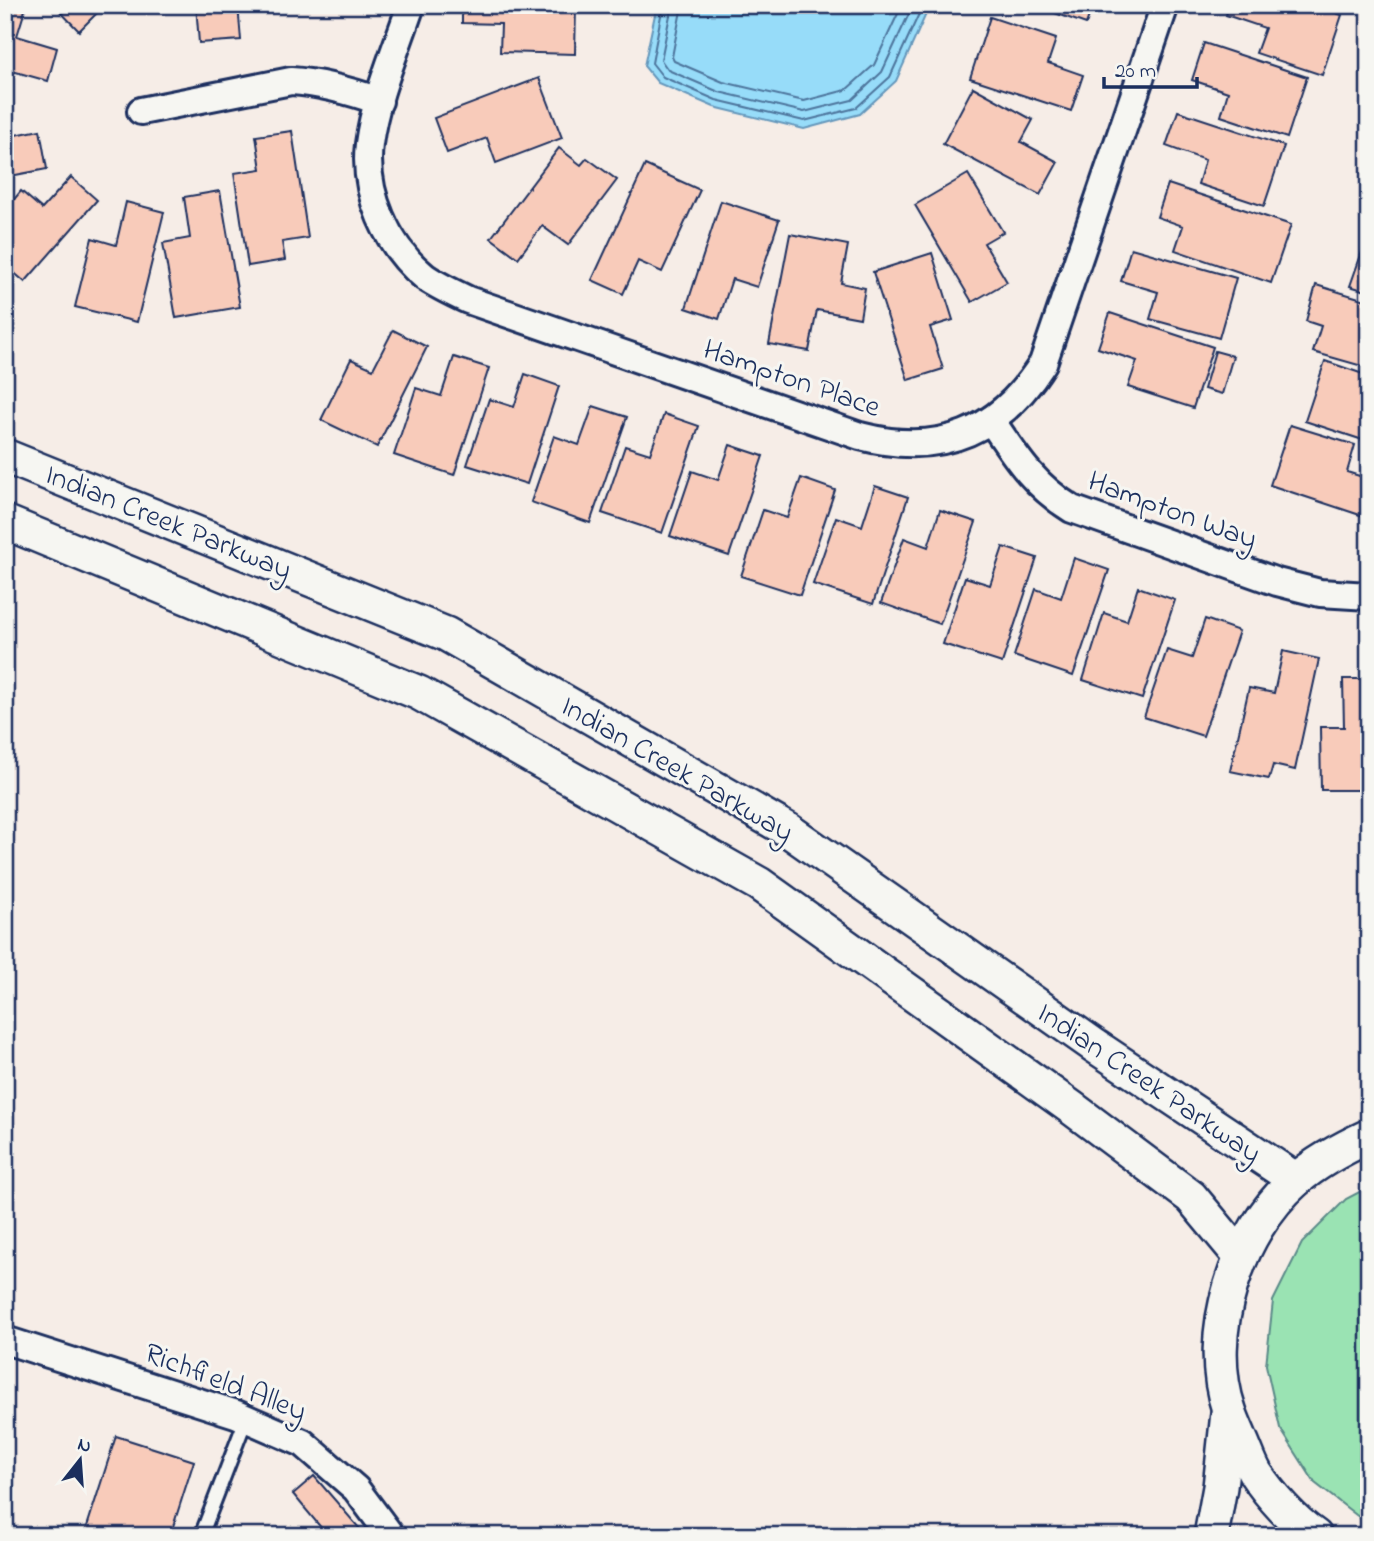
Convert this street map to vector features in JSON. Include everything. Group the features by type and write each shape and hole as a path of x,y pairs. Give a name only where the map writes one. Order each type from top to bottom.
{"street":[{"name":"Hampton Place","path":"411,5 379,101 369,147 369,172 381,219 393,241 426,277 447,290 507,313 860,436 884,443 909,445 957,437 991,420 1013,403 1030,384 1043,363 1165,5"},
{"path":"141,111 291,81 339,88 379,101"},
{"name":"Hampton Way","path":"991,420 1033,480 1072,509 1277,582 1320,593 1369,596"},
{"name":"Indian Creek Parkway","path":"5,456 446,634 788,830 1095,1046 1296,1180"},
{"name":"Indian Creek Parkway","path":"5,522 419,692 759,884 1191,1197 1241,1257"},
{"path":"1315,1536 1300,1527 1255,1473 1228,1408 1222,1370 1222,1331 1228,1293 1241,1257 1265,1216 1296,1180 1334,1152 1369,1136"},
{"name":"Richfield Alley","path":"5,1340 246,1419 303,1443 356,1489 391,1536"},
{"path":"1211,1536 1220,1487 1228,1408"}],"lane":[{"path":"201,1536 246,1419"}],"green space":[{"path":"1369,1187 1369,1525 1315,1483 1280,1428 1266,1365 1273,1301 1302,1243 1346,1199"}],"water":[{"path":"657,5 930,5 896,81 860,114 804,129 714,107 658,83 644,66"}],"building":[{"path":"5,5 25,10 17,36 57,48 48,81 5,69"},
{"path":"54,5 99,5 102,8 79,31"},
{"path":"196,5 238,5 241,40 199,43"},
{"path":"462,5 576,5 575,54 500,52 501,24 462,23"},
{"path":"1032,5 1093,5 1086,24"},
{"path":"1229,5 1312,5 1342,15 1322,75 1256,53 1265,28 1226,15"},
{"path":"990,17 1056,39 1048,63 1083,75 1071,111 970,78"},
{"path":"1204,43 1307,77 1287,138 1221,116 1228,92 1192,80"},
{"path":"539,78 562,138 496,163 487,138 447,153 434,118"},
{"path":"973,87 1033,120 1021,142 1058,162 1040,195 943,144"},
{"path":"1178,111 1284,146 1264,206 1198,184 1205,160 1166,146"},
{"path":"40,130 47,169 5,177 5,137"},
{"path":"292,131 308,238 282,242 285,260 248,266 234,173 261,169 256,136"},
{"path":"559,148 581,165 587,158 617,180 568,245 542,226 518,258 491,238"},
{"path":"645,165 700,190 662,272 638,261 623,294 592,280"},
{"path":"968,174 1003,232 984,243 1007,282 972,302 915,205"},
{"path":"71,177 97,200 25,282 5,265 5,210 21,191 42,209"},
{"path":"1168,184 1291,225 1271,283 1175,250 1183,226 1157,217"},
{"path":"220,191 240,307 176,318 163,243 190,238 184,197"},
{"path":"721,201 779,220 757,287 732,279 719,319 686,308"},
{"path":"126,202 164,212 137,322 75,307 92,238 116,245"},
{"path":"1369,232 1369,292 1350,286"},
{"path":"790,234 848,245 841,283 865,288 860,318 817,310 809,351 769,344"},
{"path":"1131,248 1236,278 1219,338 1150,319 1158,292 1121,281"},
{"path":"932,253 953,320 930,327 943,369 908,380 873,272"},
{"path":"1316,285 1369,301 1369,368 1313,352 1321,326 1306,321"},
{"path":"1110,313 1213,347 1193,408 1128,387 1137,361 1098,348"},
{"path":"393,330 427,347 377,447 321,420 351,359 373,369"},
{"path":"1215,351 1233,356 1222,394 1204,389"},
{"path":"454,357 489,368 454,475 394,455 416,388 441,396"},
{"path":"1325,361 1369,376 1369,442 1305,421"},
{"path":"525,374 559,386 527,484 467,465 489,399 514,407"},
{"path":"593,406 627,417 590,523 531,502 554,436 579,445"},
{"path":"664,414 699,426 662,533 602,513 625,446 650,454"},
{"path":"1290,425 1355,445 1347,472 1369,479 1369,518 1270,485"},
{"path":"730,445 763,456 729,556 670,536 692,471 718,480"},
{"path":"801,478 835,490 800,595 741,576 763,510 787,518"},
{"path":"875,486 908,497 873,604 813,584 836,517 862,526"},
{"path":"940,510 976,522 940,624 881,603 904,538 928,547"},
{"path":"1003,547 1037,558 1002,663 943,644 965,577 990,585"},
{"path":"1074,558 1109,570 1073,676 1014,656 1036,589 1061,598"},
{"path":"1138,587 1175,600 1142,699 1083,680 1104,613 1127,621"},
{"path":"1205,619 1239,631 1203,736 1144,717 1167,650 1192,658"},
{"path":"1283,651 1319,659 1295,770 1273,765 1269,779 1230,771 1249,688 1274,693"},
{"path":"1343,679 1369,679 1369,790 1321,790 1320,727 1344,727"},
{"path":"116,1436 194,1461 170,1536 84,1536"},
{"path":"314,1476 366,1536 328,1536 293,1494"}]}
